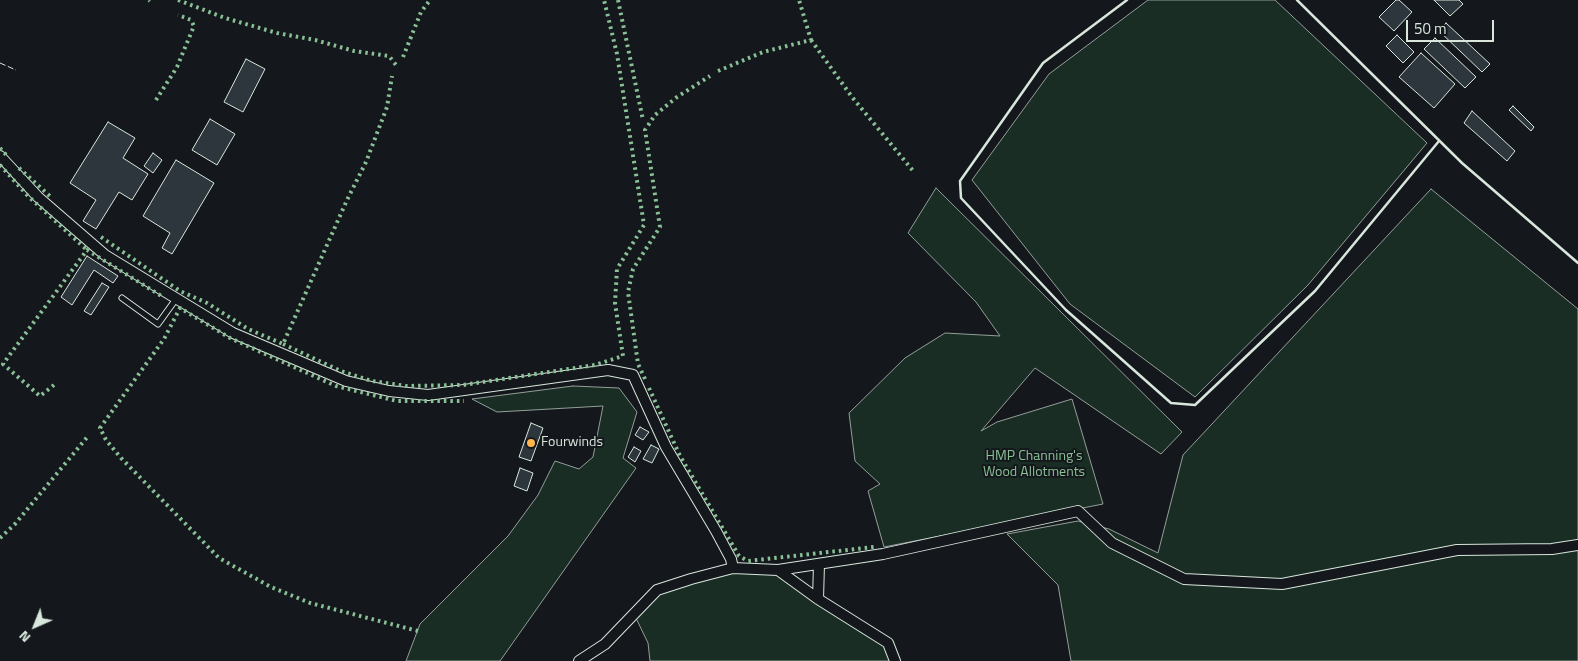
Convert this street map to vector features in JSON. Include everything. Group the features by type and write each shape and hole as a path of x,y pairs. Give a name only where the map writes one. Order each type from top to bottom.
{"street":[{"path":"0,156 38,197 105,254 233,333 346,381 389,391 428,395 608,370 632,375 666,447 732,559 733,568"},
{"path":"580,661 605,644 657,590 733,568 778,570 883,554 1078,511 1112,543 1184,579 1282,584 1457,550 1552,549 1578,545"},
{"path":"818,564 818,599"},
{"path":"778,570 818,599 888,643 895,661"}],"lane":[{"path":"122,298 158,324 176,298"}],"green space":[{"path":"1148,0 1275,0 1427,143 1308,285 1195,397 1070,304 972,180 1049,74"},
{"name":"HMP Channing's Wood Allotments","path":"936,188 1182,432 1161,454 1035,368 981,431 997,422 1072,399 1103,504 884,547 868,491 880,484 855,461 849,413 905,358 945,333 1000,336 976,302 908,233"},
{"path":"1431,189 1578,309 1578,661 1071,661 1058,585 1007,534 1078,521 1109,529 1158,553 1183,455"},
{"path":"573,386 619,388 637,412 623,458 636,468 500,661 406,661 420,624 508,536 538,495 555,461 579,469 593,457 603,406 497,412 472,399"},
{"path":"733,568 778,570 892,647 898,661 650,661 648,643 634,614 657,590"}],"building":[{"path":"1396,0 1399,0 1412,12 1394,31 1379,17"},
{"path":"1434,0 1459,0 1463,4 1450,16"},
{"path":"1446,23 1490,64 1482,72 1439,31"},
{"path":"1397,35 1414,52 1403,63 1386,46"},
{"path":"1435,38 1476,77 1465,88 1424,49"},
{"path":"1421,53 1455,84 1434,108 1399,77"},
{"path":"246,59 265,69 243,112 224,102"},
{"path":"1513,106 1534,127 1531,131 1509,110"},
{"path":"1472,111 1515,151 1507,161 1464,123"},
{"path":"210,119 235,134 217,165 192,150"},
{"path":"108,122 135,138 123,158 148,174 132,200 119,192 96,229 83,221 96,200 70,183"},
{"path":"153,153 162,160 153,173 144,166"},
{"path":"176,160 214,183 172,254 162,248 170,233 143,216"},
{"path":"87,256 118,276 113,283 94,270 72,305 61,297"},
{"path":"102,283 109,287 91,315 84,311"},
{"name":"Fourwinds","path":"531,423 543,428 531,461 519,457"},
{"path":"640,427 649,432 643,440 635,435"},
{"path":"651,445 659,449 652,463 643,459"},
{"path":"634,447 641,451 635,462 628,457"},
{"path":"520,468 533,473 527,491 514,486"}],"hedge":[{"path":"178,0 225,18 277,33 315,40 354,51 389,56 396,65"},
{"path":"403,57 421,12 430,0"},
{"path":"283,344 341,371 372,381 406,386 463,385 595,365 623,356 615,303 617,269 644,225 617,54 604,0"},
{"path":"618,0 643,120"},
{"path":"718,71 763,52 811,40 799,0"},
{"path":"156,100 177,67 194,26 191,20 178,15"},
{"path":"811,40 852,97 914,172"},
{"path":"101,237 180,291 207,303 248,329 283,344 347,200 366,162 387,107 392,76"},
{"path":"645,379 638,364 628,292 633,269 660,227 645,130 655,115 677,97 710,76"},
{"path":"0,148 8,157"},
{"path":"0,165 28,196 87,250"},
{"path":"19,168 52,198"},
{"path":"54,385 40,396 3,364 87,250 163,297"},
{"path":"418,631 310,603 271,587 219,558 121,458 106,440 100,428 164,339 180,308 230,338 336,386 397,401 464,401"},
{"path":"649,388 680,456 739,556 748,561 874,547"},
{"path":"0,538 15,524 89,435"}],"fence":[{"path":"0,63 16,70"}],"wall":[{"path":"1127,0 1043,63 960,181 961,198 1066,310 1171,403 1195,405 1315,291 1439,141"},
{"path":"1297,0 1462,163 1578,263"}],"place":[{"name":"Fourwinds","path":"531,443"}]}
